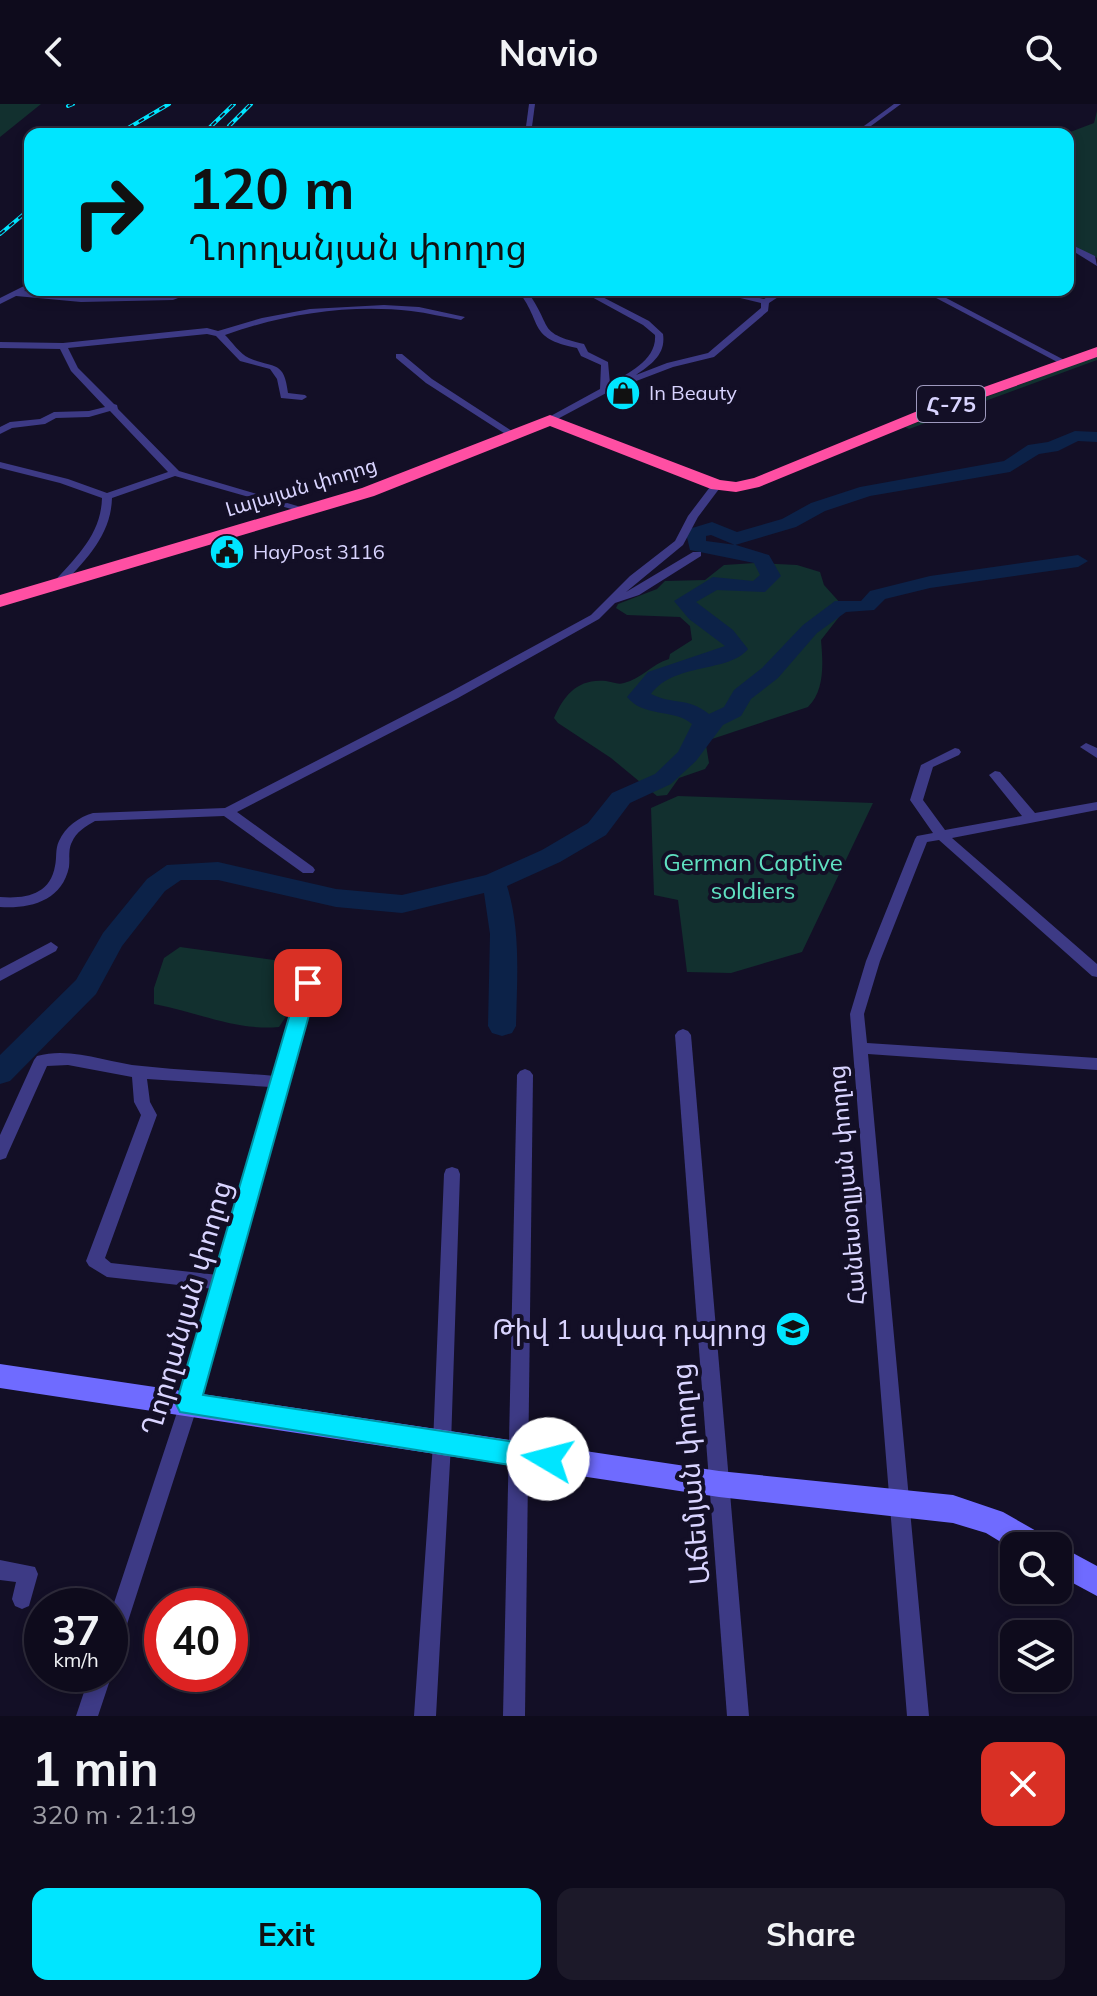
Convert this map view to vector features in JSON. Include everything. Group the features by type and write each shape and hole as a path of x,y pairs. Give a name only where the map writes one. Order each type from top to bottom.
{"highway":[{"name":"Հ-75","path":"550,420 717,485 736,487 759,482 931,411 1097,352"},
{"name":"Հ-75","path":"808,463 945,422 1097,365"},
{"name":"Լալայան փողոց","path":"0,601 368,492 550,420"}],"street":[{"path":"529,128 532,104"},
{"path":"864,128 898,104"},
{"path":"1074,248 1097,264"},
{"path":"0,301 24,288"},
{"path":"15,293 24,294"},
{"path":"48,296 81,299 176,296"},
{"path":"527,296 550,338 581,346 584,354 605,364 605,390"},
{"name":"Լալայան փողոց","path":"550,420 605,390 656,355 661,345 659,334 646,323 594,296"},
{"path":"742,296 765,302"},
{"name":"Լալայան փողոց","path":"605,390 670,365 711,355 765,309 765,302 775,296"},
{"path":"937,296 1066,363"},
{"path":"219,334 254,321 330,310 402,308 461,317"},
{"path":"0,345 63,346 207,331 219,334 243,359 273,367 282,379 284,396 302,397"},
{"path":"63,346 74,369 175,473 306,510"},
{"path":"399,356 429,381 513,435"},
{"path":"0,431 10,425 42,422 54,415 89,414 114,407"},
{"path":"0,465 64,481 107,496 175,473"},
{"path":"0,902 35,900 47,896 58,882 63,844 77,824 93,817 227,812 454,695 595,617 634,578 679,543 693,516 717,485"},
{"path":"57,585 101,535 108,513 107,496"},
{"path":"614,600 635,593 697,554"},
{"path":"955,752 927,765 916,800 942,836 1097,972"},
{"path":"995,775 1032,819"},
{"name":"Հանեսօղլյան փողոց","path":"918,1716 857,1014 888,921 922,839 1097,806"},
{"path":"227,812 308,870"},
{"path":"0,976 51,947"},
{"name":"Ղորղանյան փողոց","path":"128,1590 225,1283 308,983"},
{"name":"Աճեմյան փողոց","path":"683,1035 738,1716"},
{"path":"859,1048 1097,1064"},
{"path":"0,1153 42,1060 68,1059 139,1072 280,1082"},
{"path":"139,1072 142,1102 149,1115 95,1261 107,1270 225,1283"},
{"path":"514,1716 525,1075"},
{"path":"425,1716 442,1444 452,1174"},
{"path":"0,1376 719,1484 953,1509 993,1522 1010,1532"},
{"path":"1072,1567 1097,1582"},
{"path":"0,1570 28,1574 22,1599"},
{"path":"87,1716 95,1692"}],"green space":[{"path":"0,104 41,104 0,137"},
{"path":"1097,111 1097,258 1074,246 1074,131 1094,123"},
{"path":"1097,356 1097,360 909,429 905,427"},
{"path":"724,565 797,565 820,572 824,585 842,605 839,617 821,640 820,684 808,707 709,740 706,745 709,763 705,769 679,778 667,795 657,796 611,758 554,718 567,695 580,685 596,681 620,684 630,681 669,659 670,654 692,640 690,626 680,617 627,615 616,608 618,604 657,589 665,581 705,580"},
{"name":"German Captive soldiers","path":"678,796 873,803 802,952 731,973 687,972 678,900 654,895 651,808"},
{"path":"180,947 303,964 289,1012 279,1027 232,1024 154,1004 154,988 164,958"}],"waterway":[{"path":"493,882 551,856 597,829 621,798 663,779 688,756 704,722 687,708 660,707 638,697 656,677 668,671 737,649 726,635 696,615 684,601 713,583 758,588 771,576 762,559 736,551 697,546 696,533 712,528 735,539 789,523 818,507 867,491 1010,466 1034,449 1052,447 1075,436 1097,437"},
{"path":"699,741 715,720 733,711 742,695 770,673 810,629 842,605 867,606 877,595 930,582 1078,561"},
{"path":"0,1073 86,987 112,940 156,885 176,871 218,871 336,898 402,904 493,882"},
{"path":"493,882 503,934 502,1026"}],"railway":[{"path":"68,106 73,104"},
{"path":"128,128 169,104"},
{"path":"209,128 234,104"},
{"path":"229,126 251,104"},
{"path":"0,234 24,214"}],"place":[{"name":"In Beauty","path":"623,393"},
{"name":"HayPost 3116","path":"227,552"},
{"name":"Թիվ 1 ավագ դպրոց","path":"793,1329"}],"route":[{"path":"308,983 203,1361 188,1404 548,1459"}]}
